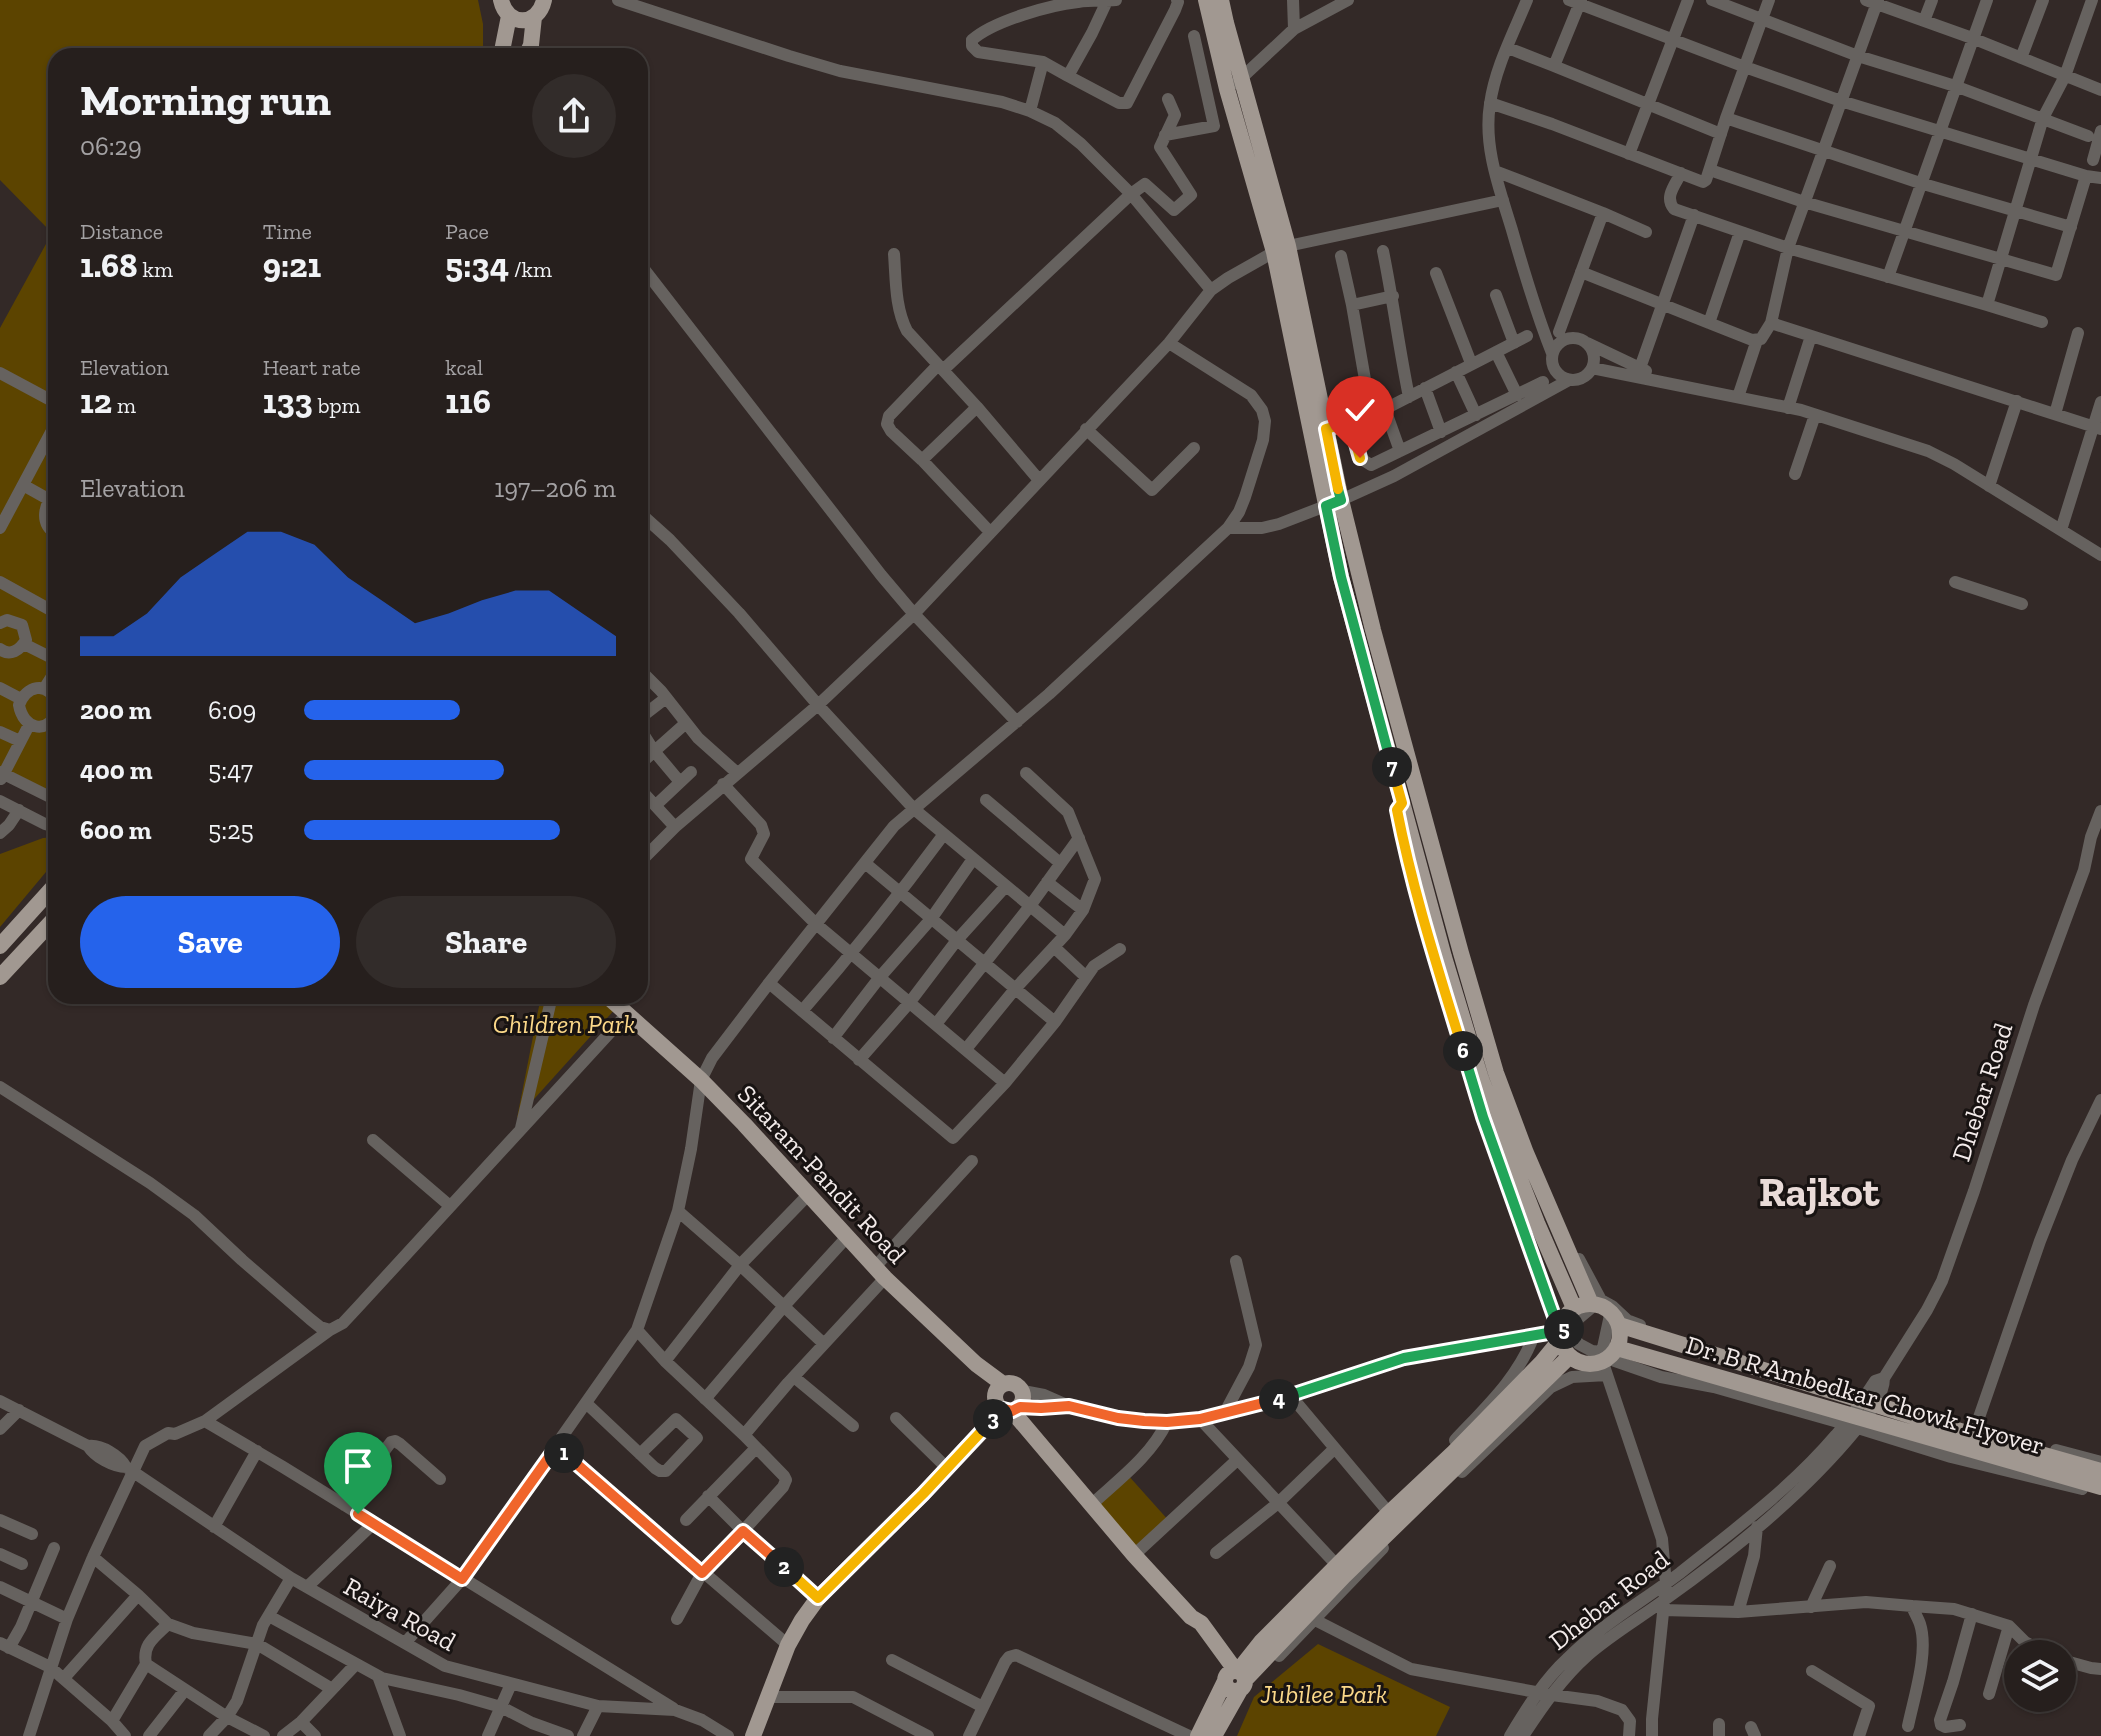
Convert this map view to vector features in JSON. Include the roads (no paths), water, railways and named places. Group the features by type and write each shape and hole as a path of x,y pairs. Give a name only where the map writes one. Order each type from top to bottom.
{"main road":[{"path":"1206,0 1227,89 1281,249 1334,503"},
{"path":"1221,0 1326,429 1341,577 1402,805 1481,1079 1574,1308"},
{"path":"503,4 522,20 534,17 546,1"},
{"path":"501,48 503,4"},
{"path":"530,48 534,17"},
{"name":"Dr. B R Ambedkar Chowk Flyover","path":"1334,503 1496,1073 1526,1153 1601,1303 1619,1325 1973,1435 2101,1471"},
{"path":"0,946 48,893"},
{"path":"0,977 48,926"},
{"name":"Sitaram-Pandit Road","path":"616,1004 701,1080 880,1273 1009,1399 1091,1505 1191,1617 1201,1623 1235,1678"},
{"path":"1601,1303 1574,1308 1562,1322 1564,1349 1585,1364 1594,1364 1611,1356 1610,1350 1620,1334 1619,1325"},
{"path":"1198,1736 1235,1678 1389,1513 1454,1452 1563,1335"},
{"name":"Dr. B R Ambedkar Chowk Flyover","path":"1610,1350 1852,1414 2101,1487"},
{"path":"1267,1646 1344,1576 1570,1356"},
{"path":"753,1736 788,1645 818,1598 947,1468 1009,1399"},
{"path":"1214,1736 1235,1678"}],"street":[{"path":"618,0 840,71 1002,102 1055,123 1081,144 1131,194 1211,290"},
{"path":"1116,0 1058,5 983,31 972,40 972,46 978,52 1043,62 1119,103 1127,103 1175,10 1177,0"},
{"path":"1293,0 1294,29"},
{"path":"1227,89 1242,79 1294,29 1348,0"},
{"path":"1527,0 1496,78 1488,128 1503,200 1537,315 1552,353"},
{"path":"1629,154 1688,0"},
{"path":"1712,0 1858,56 2095,133 2093,160"},
{"path":"1490,103 1703,182 1710,170 1769,0"},
{"path":"1924,21 1932,0"},
{"path":"1888,277 1987,0"},
{"path":"2021,58 2043,0"},
{"path":"1987,305 2043,118 2065,76 2092,0"},
{"path":"1068,76 1107,1"},
{"path":"1554,66 1576,1 1841,101 2101,178"},
{"path":"1581,272 1752,340 1761,339 1771,323 1788,248 1858,56 1874,1 2101,90"},
{"path":"1165,135 1214,126 1194,36"},
{"path":"1508,48 1721,134"},
{"path":"1030,111 1043,62"},
{"path":"990,532 891,431 887,424 889,416 1131,194 1145,184 1174,210 1191,195 1160,147 1175,115 1168,99"},
{"path":"1726,118 1920,183 2071,227"},
{"path":"1710,170 1804,202 2056,275 2086,176"},
{"path":"1495,171 1646,232"},
{"path":"1681,173 1669,198 1674,209 1788,248 2042,322"},
{"path":"648,851 736,772 818,705 914,614 1169,343 1211,290 1281,249 1503,200"},
{"path":"1569,380 1559,376 1554,369 1552,353 1562,335 1603,213"},
{"path":"1640,368 1694,215"},
{"path":"1709,323 1740,232"},
{"path":"1383,251 1409,397"},
{"path":"894,254 899,308 907,331 1039,480"},
{"path":"1341,256 1371,414"},
{"path":"1436,273 1471,363"},
{"path":"648,274 834,517 914,614 1017,722"},
{"path":"1496,295 1514,343"},
{"path":"1352,305 1393,296"},
{"path":"1537,315 1562,335 1579,339 1671,383"},
{"path":"1771,323 2097,427"},
{"path":"2055,414 2078,333"},
{"path":"1326,429 1385,409 1527,336"},
{"path":"1788,408 1811,336"},
{"path":"1738,397 1757,340"},
{"path":"405,1643 462,1579 637,1330 678,1211 701,1080 712,1058 894,826 1017,722 1228,528 1239,512 1263,440 1265,421 1262,410 1251,395 1169,343"},
{"path":"1228,528 1262,528 1334,503 1394,476 1569,380 1583,378 1592,368 1594,357 1586,343"},
{"path":"1496,352 1517,395"},
{"path":"1592,368 1788,408 1928,451 2101,555"},
{"path":"1456,372 1476,415"},
{"path":"0,373 48,399"},
{"path":"1350,422 1360,458 1371,465 1543,382"},
{"path":"1425,388 1441,432"},
{"path":"1989,486 2017,401"},
{"path":"2061,530 2097,427 2101,402"},
{"path":"922,460 977,407"},
{"path":"1385,409 1400,451"},
{"path":"1795,474 1815,415"},
{"path":"1086,429 1152,490 1194,448"},
{"path":"0,528 48,438"},
{"path":"23,485 48,494"},
{"path":"48,503 44,511 48,527"},
{"path":"648,520 739,613 914,809 1065,935"},
{"path":"0,582 48,609"},
{"path":"1955,582 2022,604"},
{"path":"0,623 7,620 22,625 26,640 21,648 13,652 0,649"},
{"path":"24,644 48,656"},
{"path":"648,679 698,738 736,772"},
{"path":"44,689 48,683"},
{"path":"0,688 21,699"},
{"path":"48,692 30,689 19,705 20,713 29,725 39,726 48,722"},
{"path":"648,712 666,698"},
{"path":"648,757 686,723"},
{"path":"0,780 29,725"},
{"path":"0,732 20,741"},
{"path":"648,742 680,782"},
{"path":"0,772 48,796"},
{"path":"656,805 691,772"},
{"path":"966,1049 1065,935 1083,910 1095,879 1068,812 1026,773"},
{"path":"723,784 761,825 764,834 751,859 816,924 1005,1083"},
{"path":"648,797 675,827"},
{"path":"986,800 1060,863"},
{"path":"0,801 48,825"},
{"path":"1402,805 1397,810 1402,836 1474,1088 1563,1335"},
{"path":"0,833 19,810"},
{"name":"Dhebar Road","path":"1523,1736 1564,1679 1590,1653 1664,1605 1811,1480 1837,1453 1871,1397 1884,1387 1884,1378 1942,1281 2101,811"},
{"path":"802,1011 901,893 944,834"},
{"path":"936,1024 1030,906 1079,838"},
{"path":"833,1038 880,977 931,919 973,859"},
{"path":"2087,859 2101,862"},
{"path":"865,863 1055,1022"},
{"path":"1047,882 1083,910"},
{"path":"859,1060 910,1002 957,940 1006,886"},
{"path":"1054,947 1086,977"},
{"path":"769,983 953,1138 1005,1083 1055,1022 1094,966 1120,949"},
{"path":"520,1131 550,1004"},
{"path":"29,1736 67,1619 129,1469 140,1456 149,1454 175,1434 205,1421 343,1323 627,1014"},
{"path":"0,1087 150,1183 194,1215 310,1319 330,1330"},
{"path":"1975,1429 2040,1241 2072,1160 2101,1100"},
{"path":"373,1140 450,1206"},
{"path":"744,1435 824,1344 972,1161"},
{"path":"665,1361 740,1265 808,1195"},
{"path":"678,1211 824,1344"},
{"path":"705,1399 847,1237"},
{"path":"1224,1414 1249,1367 1256,1345 1236,1261"},
{"path":"1563,1335 1601,1303"},
{"path":"1601,1303 1615,1361 1661,1377 1714,1387 1951,1457 2101,1494"},
{"path":"1601,1303 1633,1322 1975,1429 2101,1462"},
{"path":"637,1330 786,1480 783,1487 702,1573 677,1619"},
{"path":"1009,1399 1044,1395 1069,1406 1118,1418 1167,1422 1224,1414 1291,1396 1404,1358 1534,1335 1563,1335 1592,1351 1610,1350"},
{"path":"1534,1335 1524,1360 1456,1440 1251,1645 1254,1661 1271,1663 1383,1548 1551,1387 1572,1377 1607,1375"},
{"path":"1610,1350 1607,1375 1662,1539 1666,1584 1652,1736"},
{"path":"794,1377 853,1426"},
{"path":"1291,1396 1385,1508"},
{"name":"Raiya Road","path":"0,1401 88,1446 95,1445 121,1459 129,1469 291,1578 445,1666 598,1706 675,1710 702,1720 728,1736"},
{"path":"586,1403 640,1454 655,1468 660,1471 666,1471 697,1438 676,1419 640,1454"},
{"path":"0,1429 19,1410"},
{"path":"896,1418 947,1468"},
{"path":"1200,1419 1333,1561"},
{"path":"205,1421 675,1710"},
{"path":"1091,1505 1135,1464 1156,1441 1167,1422"},
{"name":"Dhebar Road","path":"1510,1736 1537,1693 1561,1664 1774,1496 1851,1426"},
{"path":"344,1505 391,1442 400,1444 440,1479"},
{"path":"557,1446 788,1645"},
{"path":"686,1520 756,1448"},
{"path":"1216,1553 1278,1503 1334,1449"},
{"path":"214,1527 257,1451"},
{"path":"1134,1555 1237,1460"},
{"path":"708,1496 818,1598"},
{"path":"0,1520 32,1534"},
{"path":"307,1587 374,1523"},
{"path":"1738,1612 1754,1556 1757,1527"},
{"path":"54,1548 21,1627 5,1645 50,1667 125,1736"},
{"path":"0,1554 22,1564"},
{"path":"93,1557 168,1624 193,1633 257,1644 332,1689"},
{"path":"1811,1607 1830,1566"},
{"path":"209,1736 227,1717 242,1691 263,1625 291,1578"},
{"path":"0,1587 67,1619"},
{"path":"64,1678 138,1595"},
{"path":"1664,1605 1738,1612 1866,1602 1954,1609 2009,1626 2023,1640"},
{"path":"1908,1726 1923,1639 1912,1606"},
{"path":"1960,1725 1945,1727 1940,1720 1972,1614"},
{"path":"269,1616 378,1676 501,1707 568,1736"},
{"path":"1315,1620 1411,1669 1597,1701 1622,1710 1630,1721 1629,1736"},
{"path":"112,1721 146,1664 146,1646 168,1624"},
{"path":"1989,1694 2009,1626"},
{"path":"969,1736 1005,1662 1016,1655 1189,1736"},
{"path":"892,1660 983,1707"},
{"path":"2076,1663 2101,1669"},
{"path":"146,1664 227,1717 264,1736"},
{"path":"283,1736 301,1722 356,1664"},
{"path":"1812,1671 1869,1706 1859,1736"},
{"path":"378,1676 400,1736"},
{"path":"488,1736 511,1684"},
{"path":"149,1736 185,1690"},
{"path":"769,1697 853,1697 928,1736"},
{"path":"583,1736 598,1706"},
{"path":"301,1722 315,1736"}],"district":[{"name":"Rajkot","path":"1819,1191"}],"park label":[{"name":"Children Park","path":"564,1024"},
{"name":"Jubilee Park","path":"1324,1694"}]}
